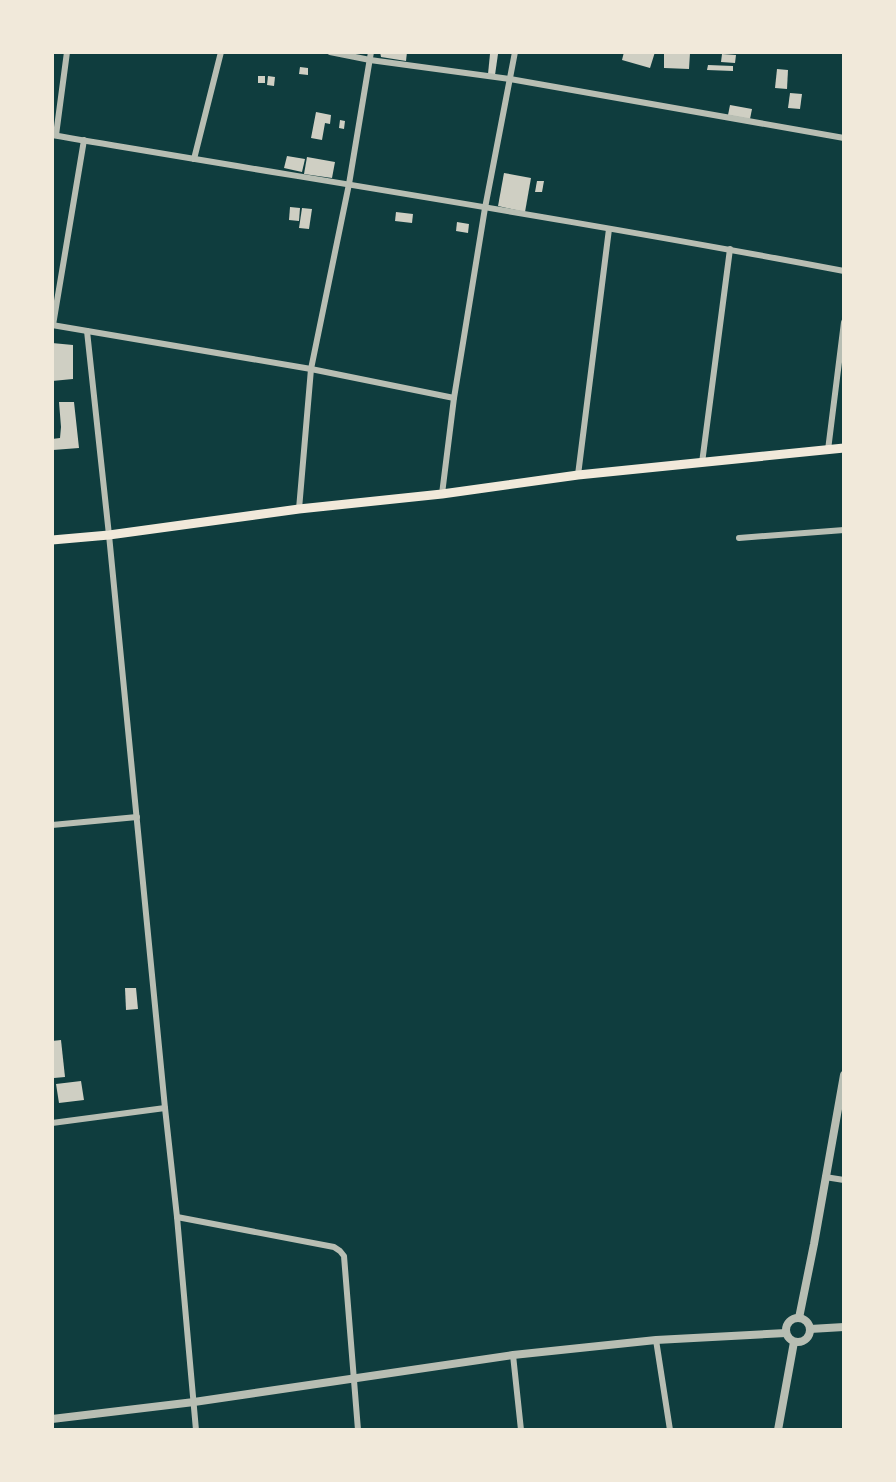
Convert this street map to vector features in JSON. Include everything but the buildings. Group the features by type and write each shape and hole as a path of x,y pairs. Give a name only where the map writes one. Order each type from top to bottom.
{"main road":[{"path":"52,540 441,494 578,475 843,448"}],"street":[{"path":"67,52 54,135 730,249 843,271"},
{"path":"194,159 221,52"},
{"path":"330,52 371,56 510,78 843,138"},
{"path":"441,494 485,208 515,52"},
{"path":"299,509 311,369 349,184 371,56"},
{"path":"84,140 53,325 311,369 454,398"},
{"path":"578,475 609,229"},
{"path":"702,463 730,249"},
{"path":"828,450 843,322"},
{"path":"87,331 177,1217 196,1430"},
{"path":"739,538 843,530"},
{"path":"52,825 137,817"},
{"path":"799,1318 843,1075"},
{"path":"52,1123 165,1108"},
{"path":"825,1177 843,1180"},
{"path":"177,1217 334,1247 344,1256 358,1430"},
{"path":"799,1318 807,1322 810,1329 806,1340 794,1342 786,1333 786,1325 799,1318"},
{"path":"810,1329 843,1327"},
{"path":"52,1419 194,1402 513,1355 656,1340 786,1333"},
{"path":"656,1340 670,1430"},
{"path":"778,1430 794,1342"},
{"path":"513,1355 520,1430"}]}
